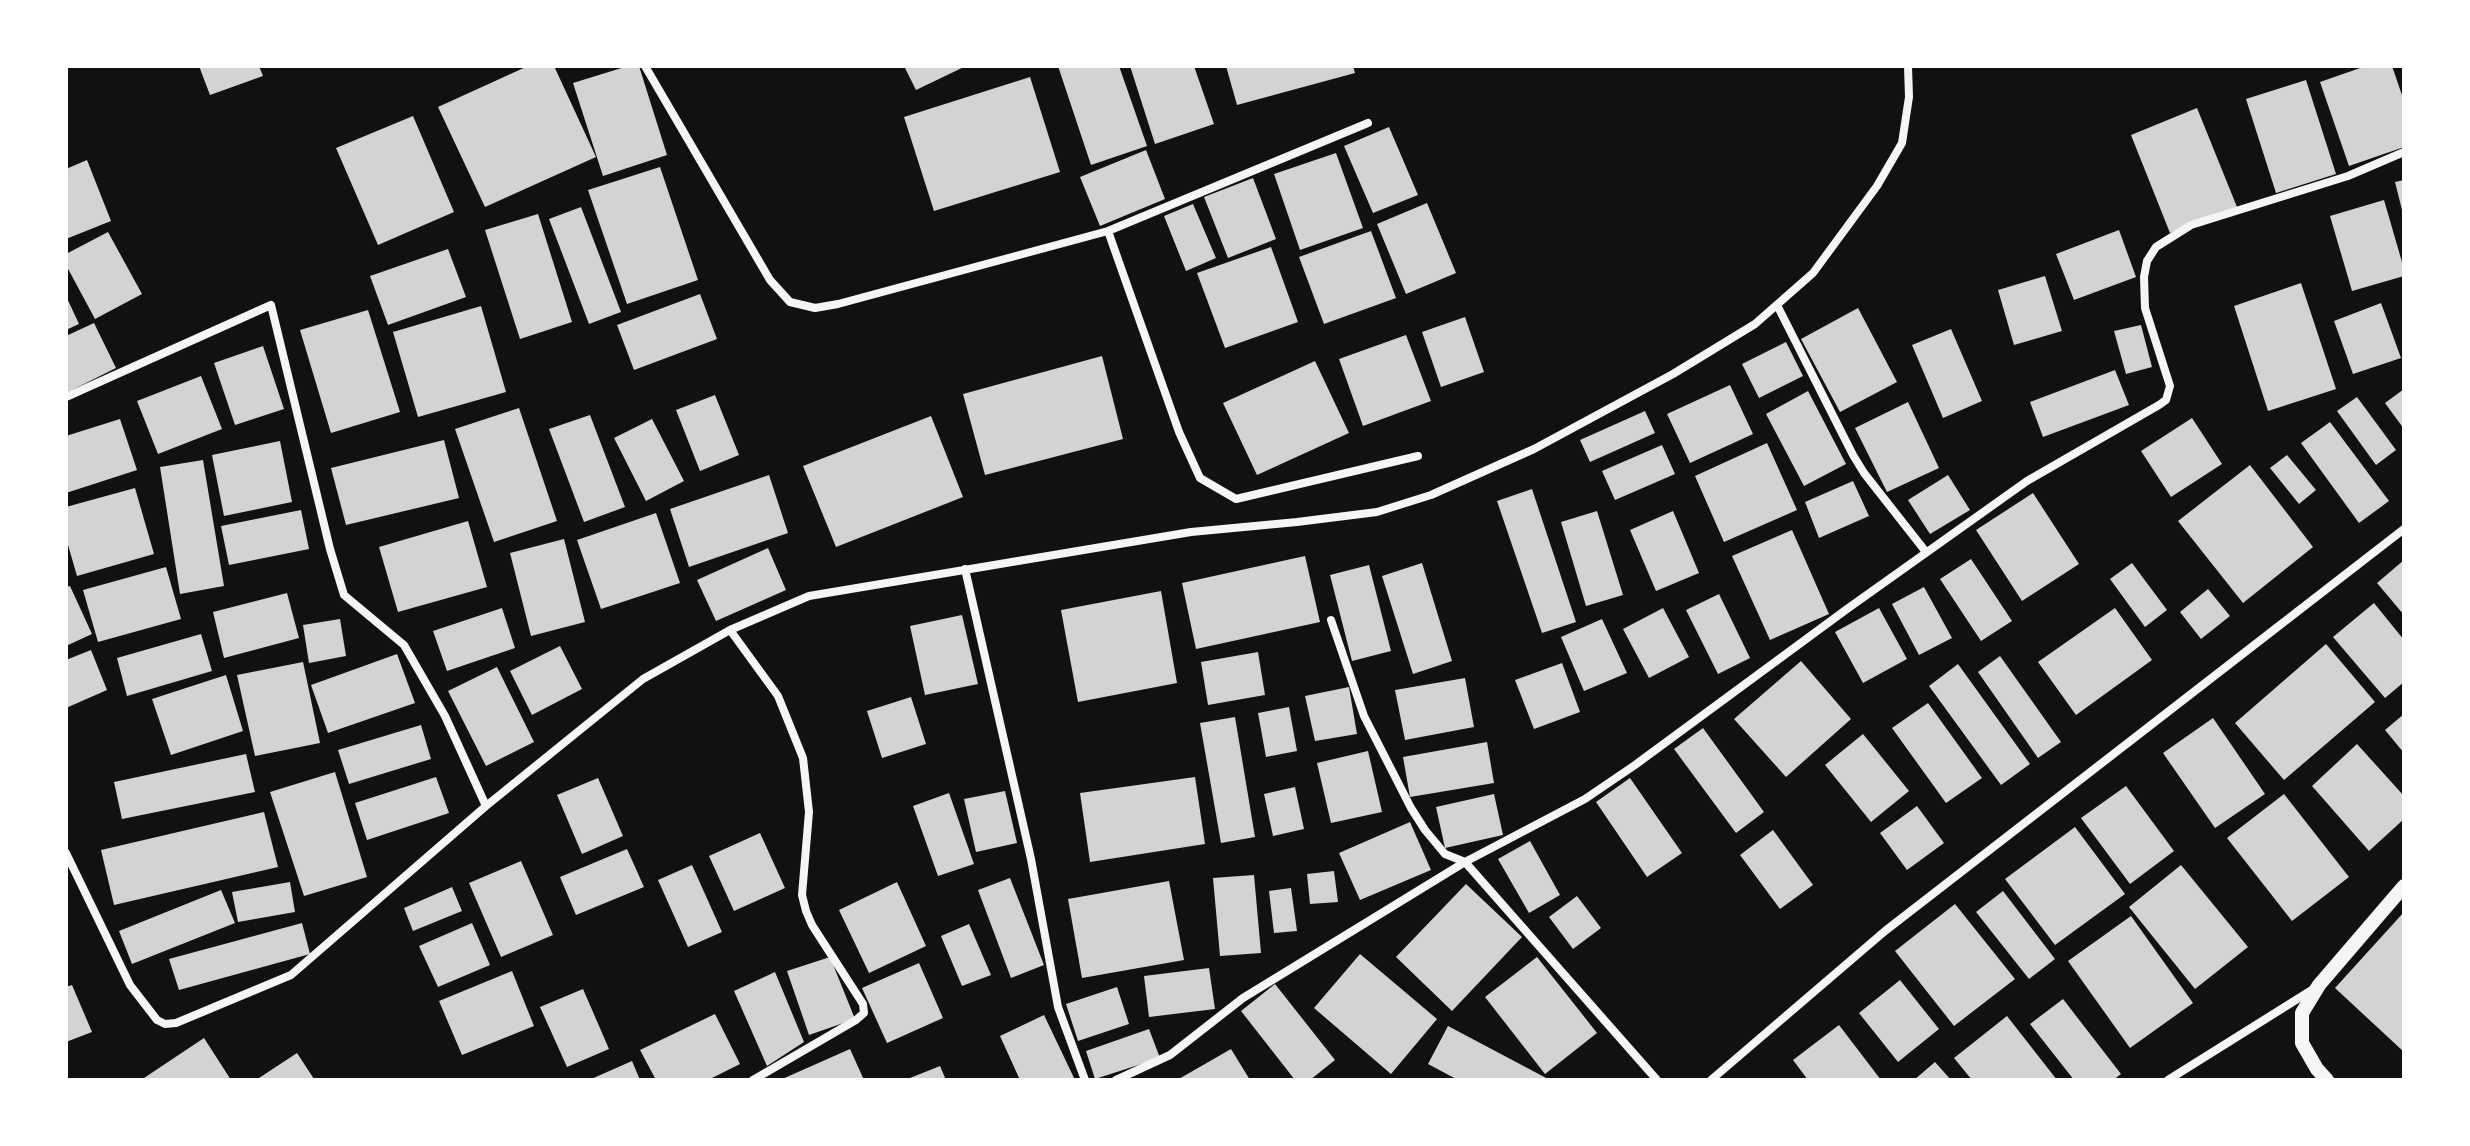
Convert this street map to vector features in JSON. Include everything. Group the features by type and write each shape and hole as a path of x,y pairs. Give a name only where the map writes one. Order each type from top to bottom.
{"street":[{"path":"645,66 770,280 790,302 815,308 1108,231 1368,123"},
{"path":"66,853 130,985 149,1012 165,1024 184,1020 291,975 486,806 643,679 730,630 809,596 1191,532 1377,512 1431,495 1534,449 1673,374 1755,324 1813,273 1877,186 1902,143 1909,97 1908,66"},
{"path":"1116,1080 1170,1055 1243,998 1465,862 1585,799 2027,481 2166,400 2170,386 2145,308 2144,277 2147,261 2156,247 2191,225 2348,176 2404,152"},
{"path":"1108,231 1179,432 1200,478 1236,499 1418,456"},
{"path":"66,397 271,305 344,595 404,645 445,716 486,806"},
{"path":"1777,305 1853,455 1926,552"},
{"path":"1711,1080 1885,931 2404,529"},
{"path":"965,569 1031,859 1058,1007 1085,1080"},
{"path":"1331,620 1364,716 1411,808 1441,850 1465,862 1657,1080"},
{"path":"730,630 778,696 803,758 809,812 802,895 806,911 863,1004 864,1013 753,1080"},
{"path":"2327,1080 2302,1043 2302,1013 2319,985 2404,886"},
{"path":"2168,1080 2319,985"}],"building":[{"path":"199,66 259,66 263,76 210,95"},
{"path":"528,66 554,66 596,157 485,207 438,107"},
{"path":"628,66 639,66 667,155 603,176 573,83"},
{"path":"904,66 966,66 916,90"},
{"path":"1058,66 1119,66 1147,146 1091,165"},
{"path":"1130,66 1194,66 1214,124 1155,144"},
{"path":"1226,66 1353,66 1355,73 1237,105"},
{"path":"2366,66 2392,66 2404,101 2404,147 2349,166 2320,82"},
{"path":"1030,77 1060,172 934,211 904,117"},
{"path":"2306,80 2336,174 2276,193 2246,99"},
{"path":"2197,108 2237,207 2170,233 2131,135"},
{"path":"413,116 454,212 378,245 336,148"},
{"path":"1389,127 1418,195 1373,213 1344,146"},
{"path":"1146,150 1165,199 1100,226 1080,177"},
{"path":"1336,153 1363,228 1300,250 1274,174"},
{"path":"87,160 111,221 66,239 66,169"},
{"path":"660,167 698,280 627,304 588,190"},
{"path":"1253,178 1276,239 1228,258 1204,197"},
{"path":"2404,180 2404,214 2403,214 2395,182"},
{"path":"2384,200 2404,276 2352,291 2330,216"},
{"path":"1427,203 1456,273 1406,294 1377,224"},
{"path":"1193,204 1216,258 1186,271 1164,216"},
{"path":"581,207 621,312 589,324 549,219"},
{"path":"538,214 572,322 520,339 485,230"},
{"path":"2119,230 2136,277 2074,300 2056,254"},
{"path":"1371,231 1396,298 1324,324 1299,257"},
{"path":"108,232 142,294 95,319 66,265 66,254"},
{"path":"1271,247 1298,322 1225,348 1197,273"},
{"path":"448,249 466,297 388,325 370,276"},
{"path":"2045,276 2062,331 2014,345 1998,290"},
{"path":"2301,283 2336,389 2268,411 2234,306"},
{"path":"700,294 717,339 634,370 617,325"},
{"path":"66,296 79,324 66,330"},
{"path":"2381,303 2401,358 2353,374 2334,321"},
{"path":"481,306 506,392 418,417 393,332"},
{"path":"1858,308 1897,382 1840,412 1801,339"},
{"path":"368,310 400,412 331,433 300,330"},
{"path":"1465,317 1484,372 1441,387 1422,332"},
{"path":"94,323 116,368 66,393 66,336"},
{"path":"2141,325 2152,367 2126,374 2114,331"},
{"path":"1951,329 1982,401 1943,418 1912,345"},
{"path":"1406,335 1431,401 1363,426 1339,359"},
{"path":"1786,342 1803,376 1759,398 1742,364"},
{"path":"263,346 284,409 235,425 214,363"},
{"path":"1102,356 1123,439 985,475 963,394"},
{"path":"1315,361 1349,433 1257,475 1223,403"},
{"path":"2115,370 2129,405 2043,437 2030,402"},
{"path":"201,376 222,429 158,454 137,401"},
{"path":"1730,385 1753,434 1690,463 1667,414"},
{"path":"2404,389 2404,429 2385,403"},
{"path":"1808,391 1846,464 1804,486 1766,414"},
{"path":"715,395 739,455 700,471 676,410"},
{"path":"2357,397 2396,450 2376,465 2337,411"},
{"path":"1908,402 1939,468 1887,492 1855,428"},
{"path":"519,408 557,521 494,542 455,429"},
{"path":"1645,411 1655,433 1590,462 1580,440"},
{"path":"590,415 625,507 584,522 549,429"},
{"path":"931,416 963,497 836,547 803,466"},
{"path":"2192,418 2222,464 2171,497 2141,451"},
{"path":"120,419 137,470 66,493 66,436"},
{"path":"652,419 684,481 646,501 614,438"},
{"path":"2330,422 2389,501 2359,523 2301,443"},
{"path":"444,440 459,498 346,525 331,468"},
{"path":"280,441 292,502 224,516 212,455"},
{"path":"1767,443 1797,510 1724,542 1695,476"},
{"path":"1662,445 1675,474 1615,500 1602,471"},
{"path":"2287,455 2316,490 2299,504 2270,468"},
{"path":"203,460 224,586 180,594 160,467"},
{"path":"2250,465 2313,547 2243,603 2178,521"},
{"path":"769,475 788,533 689,567 670,509"},
{"path":"1948,475 1970,510 1930,534 1908,500"},
{"path":"1853,481 1869,516 1819,538 1805,502"},
{"path":"135,488 154,554 77,576 66,538 66,507"},
{"path":"1532,489 1576,622 1542,633 1497,501"},
{"path":"2033,493 2079,564 2022,601 1976,530"},
{"path":"301,510 309,549 229,565 221,526"},
{"path":"1597,511 1623,595 1586,606 1561,522"},
{"path":"1673,511 1699,573 1656,591 1630,530"},
{"path":"656,513 680,583 601,609 577,540"},
{"path":"468,521 487,587 398,612 379,547"},
{"path":"1792,530 1829,614 1770,640 1732,556"},
{"path":"564,539 585,622 531,636 510,553"},
{"path":"768,548 786,590 716,621 697,580"},
{"path":"1305,556 1320,622 1196,649 1182,583"},
{"path":"1971,559 2012,621 1981,641 1940,579"},
{"path":"2404,560 2404,615 2377,583"},
{"path":"1422,563 1452,661 1413,674 1382,576"},
{"path":"2132,563 2167,610 2145,627 2110,579"},
{"path":"1369,565 1391,651 1352,661 1330,575"},
{"path":"166,567 181,619 98,642 83,590"},
{"path":"70,586 92,634 66,646 66,587"},
{"path":"1924,587 1952,638 1919,655 1892,604"},
{"path":"2208,589 2230,616 2201,639 2180,612"},
{"path":"1161,591 1177,683 1078,702 1061,610"},
{"path":"287,593 299,638 224,658 213,612"},
{"path":"1719,594 1750,658 1718,674 1686,610"},
{"path":"2374,603 2404,640 2404,682 2385,698 2333,637"},
{"path":"502,608 515,648 447,671 433,631"},
{"path":"1663,608 1689,657 1649,678 1623,629"},
{"path":"1879,608 1907,659 1863,683 1835,632"},
{"path":"2115,608 2152,660 2076,715 2038,662"},
{"path":"962,615 978,684 925,695 910,626"},
{"path":"340,619 346,656 309,663 303,625"},
{"path":"1602,619 1627,673 1584,691 1561,637"},
{"path":"201,634 212,671 127,696 117,658"},
{"path":"2326,644 2375,702 2284,780 2235,723"},
{"path":"560,646 582,689 532,715 510,671"},
{"path":"91,650 107,690 66,708 66,660"},
{"path":"1258,652 1265,695 1208,705 1201,662"},
{"path":"397,654 415,703 328,733 311,685"},
{"path":"2000,656 2061,742 2038,758 1978,672"},
{"path":"1801,661 1851,719 1786,777 1734,719"},
{"path":"303,662 320,743 255,756 237,675"},
{"path":"1562,663 1580,712 1534,729 1515,680"},
{"path":"1958,664 2030,764 2001,785 1929,686"},
{"path":"497,667 534,742 486,766 448,691"},
{"path":"226,675 243,731 171,755 152,699"},
{"path":"1465,678 1474,727 1405,740 1395,690"},
{"path":"1349,687 1357,734 1315,741 1305,696"},
{"path":"911,697 926,744 882,758 867,711"},
{"path":"1928,703 1982,778 1946,803 1892,728"},
{"path":"1289,707 1297,751 1266,757 1258,713"},
{"path":"2404,714 2404,753 2385,730"},
{"path":"1235,717 1255,837 1221,843 1200,723"},
{"path":"2213,718 2265,794 2215,828 2163,753"},
{"path":"421,725 431,759 349,784 338,750"},
{"path":"1703,728 1764,812 1736,833 1674,749"},
{"path":"1863,734 1909,791 1871,822 1825,765"},
{"path":"1487,742 1494,783 1410,797 1403,757"},
{"path":"2357,744 2404,796 2404,819 2369,851 2312,786"},
{"path":"1368,751 1382,812 1331,823 1317,763"},
{"path":"246,754 255,792 122,819 114,782"},
{"path":"335,772 367,877 304,896 270,792"},
{"path":"436,777 449,813 367,840 355,803"},
{"path":"1195,777 1205,844 1090,862 1080,793"},
{"path":"598,778 623,836 582,854 557,795"},
{"path":"1630,778 1682,853 1647,877 1596,802"},
{"path":"2126,786 2174,851 2130,884 2081,818"},
{"path":"1295,787 1304,829 1273,836 1264,794"},
{"path":"1005,791 1017,843 976,852 964,799"},
{"path":"949,793 974,864 938,876 913,806"},
{"path":"1494,794 1503,835 1445,848 1436,807"},
{"path":"2284,794 2349,877 2292,921 2227,838"},
{"path":"1917,806 1944,843 1907,870 1880,833"},
{"path":"264,812 278,867 114,905 101,850"},
{"path":"1410,822 1431,870 1360,900 1339,853"},
{"path":"2075,827 2125,894 2055,945 2005,879"},
{"path":"1773,830 1813,885 1780,909 1740,855"},
{"path":"760,833 785,888 734,911 709,856"},
{"path":"1530,841 1560,895 1529,913 1498,859"},
{"path":"627,849 644,887 576,915 560,877"},
{"path":"521,861 553,935 501,957 469,883"},
{"path":"692,865 722,932 688,947 658,880"},
{"path":"2181,865 2248,947 2195,989 2129,907"},
{"path":"1334,871 1338,902 1310,904 1307,874"},
{"path":"1254,875 1261,953 1220,956 1213,878"},
{"path":"1010,878 1044,965 1011,978 978,890"},
{"path":"1169,881 1184,960 1082,978 1068,899"},
{"path":"290,882 295,912 238,922 232,892"},
{"path":"897,882 926,946 869,973 839,910"},
{"path":"1466,884 1522,937 1452,1011 1396,957"},
{"path":"452,887 462,911 413,931 404,908"},
{"path":"1291,888 1297,931 1274,933 1269,891"},
{"path":"221,890 235,923 132,964 119,931"},
{"path":"2003,891 2055,959 2029,979 1976,912"},
{"path":"1577,896 1601,928 1573,949 1549,917"},
{"path":"1955,904 2015,979 1954,1026 1895,951"},
{"path":"2404,912 2404,1052 2335,988"},
{"path":"2131,916 2193,1003 2130,1048 2068,961"},
{"path":"302,923 310,954 179,990 169,959"},
{"path":"472,923 490,965 438,987 419,946"},
{"path":"969,924 991,975 962,986 941,936"},
{"path":"1360,954 1437,1019 1391,1074 1314,1008"},
{"path":"830,957 855,1019 809,1035 787,971"},
{"path":"1537,957 1597,1033 1545,1074 1485,997"},
{"path":"919,963 943,1018 887,1043 862,988"},
{"path":"1209,968 1215,1009 1149,1017 1144,976"},
{"path":"512,971 534,1026 462,1055 439,1001"},
{"path":"775,972 804,1042 767,1066 734,991"},
{"path":"1900,980 1939,1029 1898,1062 1859,1013"},
{"path":"1275,984 1335,1060 1310,1080 1295,1080 1241,1011"},
{"path":"72,985 92,1032 66,1042 66,987"},
{"path":"1117,987 1129,1024 1078,1041 1066,1004"},
{"path":"583,989 609,1049 567,1067 540,1007"},
{"path":"2063,999 2121,1074 2113,1080 2074,1080 2030,1024"},
{"path":"715,1014 740,1064 708,1080 656,1080 640,1050"},
{"path":"1044,1015 1075,1080 1020,1080 1000,1036"},
{"path":"2007,1016 2057,1080 1972,1080 1954,1058"},
{"path":"1839,1025 1881,1080 1808,1080 1793,1060"},
{"path":"1448,1026 1550,1080 1458,1080 1428,1064"},
{"path":"1149,1029 1160,1058 1095,1079 1086,1051"},
{"path":"204,1038 231,1080 141,1080"},
{"path":"850,1049 864,1080 780,1080"},
{"path":"1231,1049 1250,1080 1177,1080"},
{"path":"297,1053 314,1079 256,1080"},
{"path":"632,1061 640,1080 589,1080"},
{"path":"1935,1062 1951,1080 1914,1080"},
{"path":"940,1066 946,1080 905,1080"}]}
